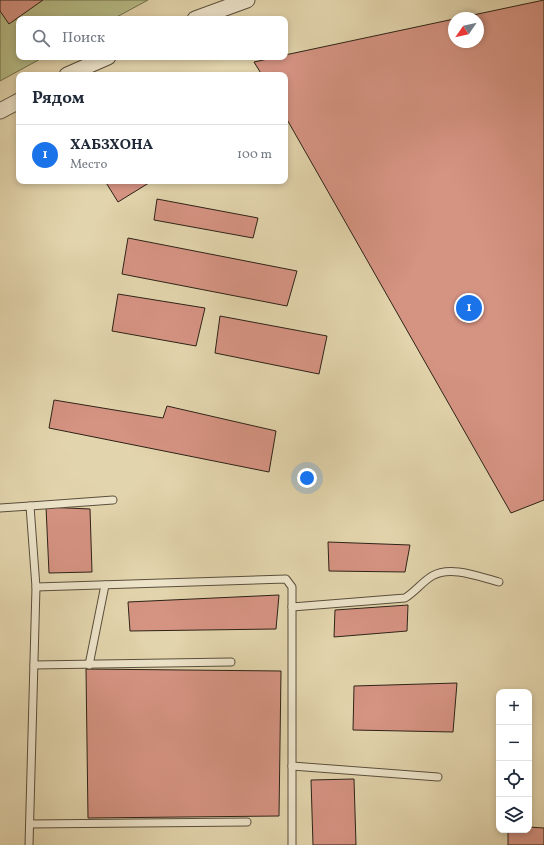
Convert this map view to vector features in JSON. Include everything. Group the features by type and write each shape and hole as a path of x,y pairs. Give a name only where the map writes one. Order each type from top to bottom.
{"street":[{"path":"203,16 247,0"},
{"path":"74,72 101,60"},
{"path":"0,111 16,103"}],"lane":[{"path":"0,508 113,500"},
{"path":"29,845 36,587 30,506"},
{"path":"292,607 406,598 433,576 445,572 457,571 498,582"},
{"path":"36,587 286,579 292,587 292,845"},
{"path":"90,665 105,585"},
{"path":"34,665 230,662"},
{"path":"292,766 438,777"},
{"path":"30,824 247,822"}],"green space":[{"path":"0,0 148,0 119,16 16,16 16,60 38,60 0,81"}],"building":[{"path":"0,0 43,0 20,16 16,16 16,19 9,24 0,11"},
{"path":"544,0 544,500 511,513 288,121 288,72 260,72 254,62 263,60 288,60 288,54 448,20 448,48 484,48 484,13"},
{"path":"107,184 147,184 118,202"},
{"path":"157,199 258,218 253,238 154,220"},
{"path":"128,238 297,271 287,306 122,274"},
{"path":"118,294 205,308 196,346 112,331"},
{"path":"220,316 327,336 319,374 215,353"},
{"path":"54,400 163,418 167,406 276,431 269,472 49,428"},
{"path":"46,507 90,509 92,572 49,573"},
{"path":"328,542 410,545 405,572 329,571"},
{"path":"279,595 276,629 130,631 128,602"},
{"path":"408,605 407,631 334,637 335,610"},
{"path":"86,669 281,671 279,816 88,818"},
{"path":"457,683 453,732 353,730 354,686"},
{"path":"354,779 356,845 313,845 311,780"},
{"path":"532,827 544,828 544,845 508,845 508,833 532,833"}],"place":[{"name":"ХАБЗХОНА","path":"469,308"}]}
